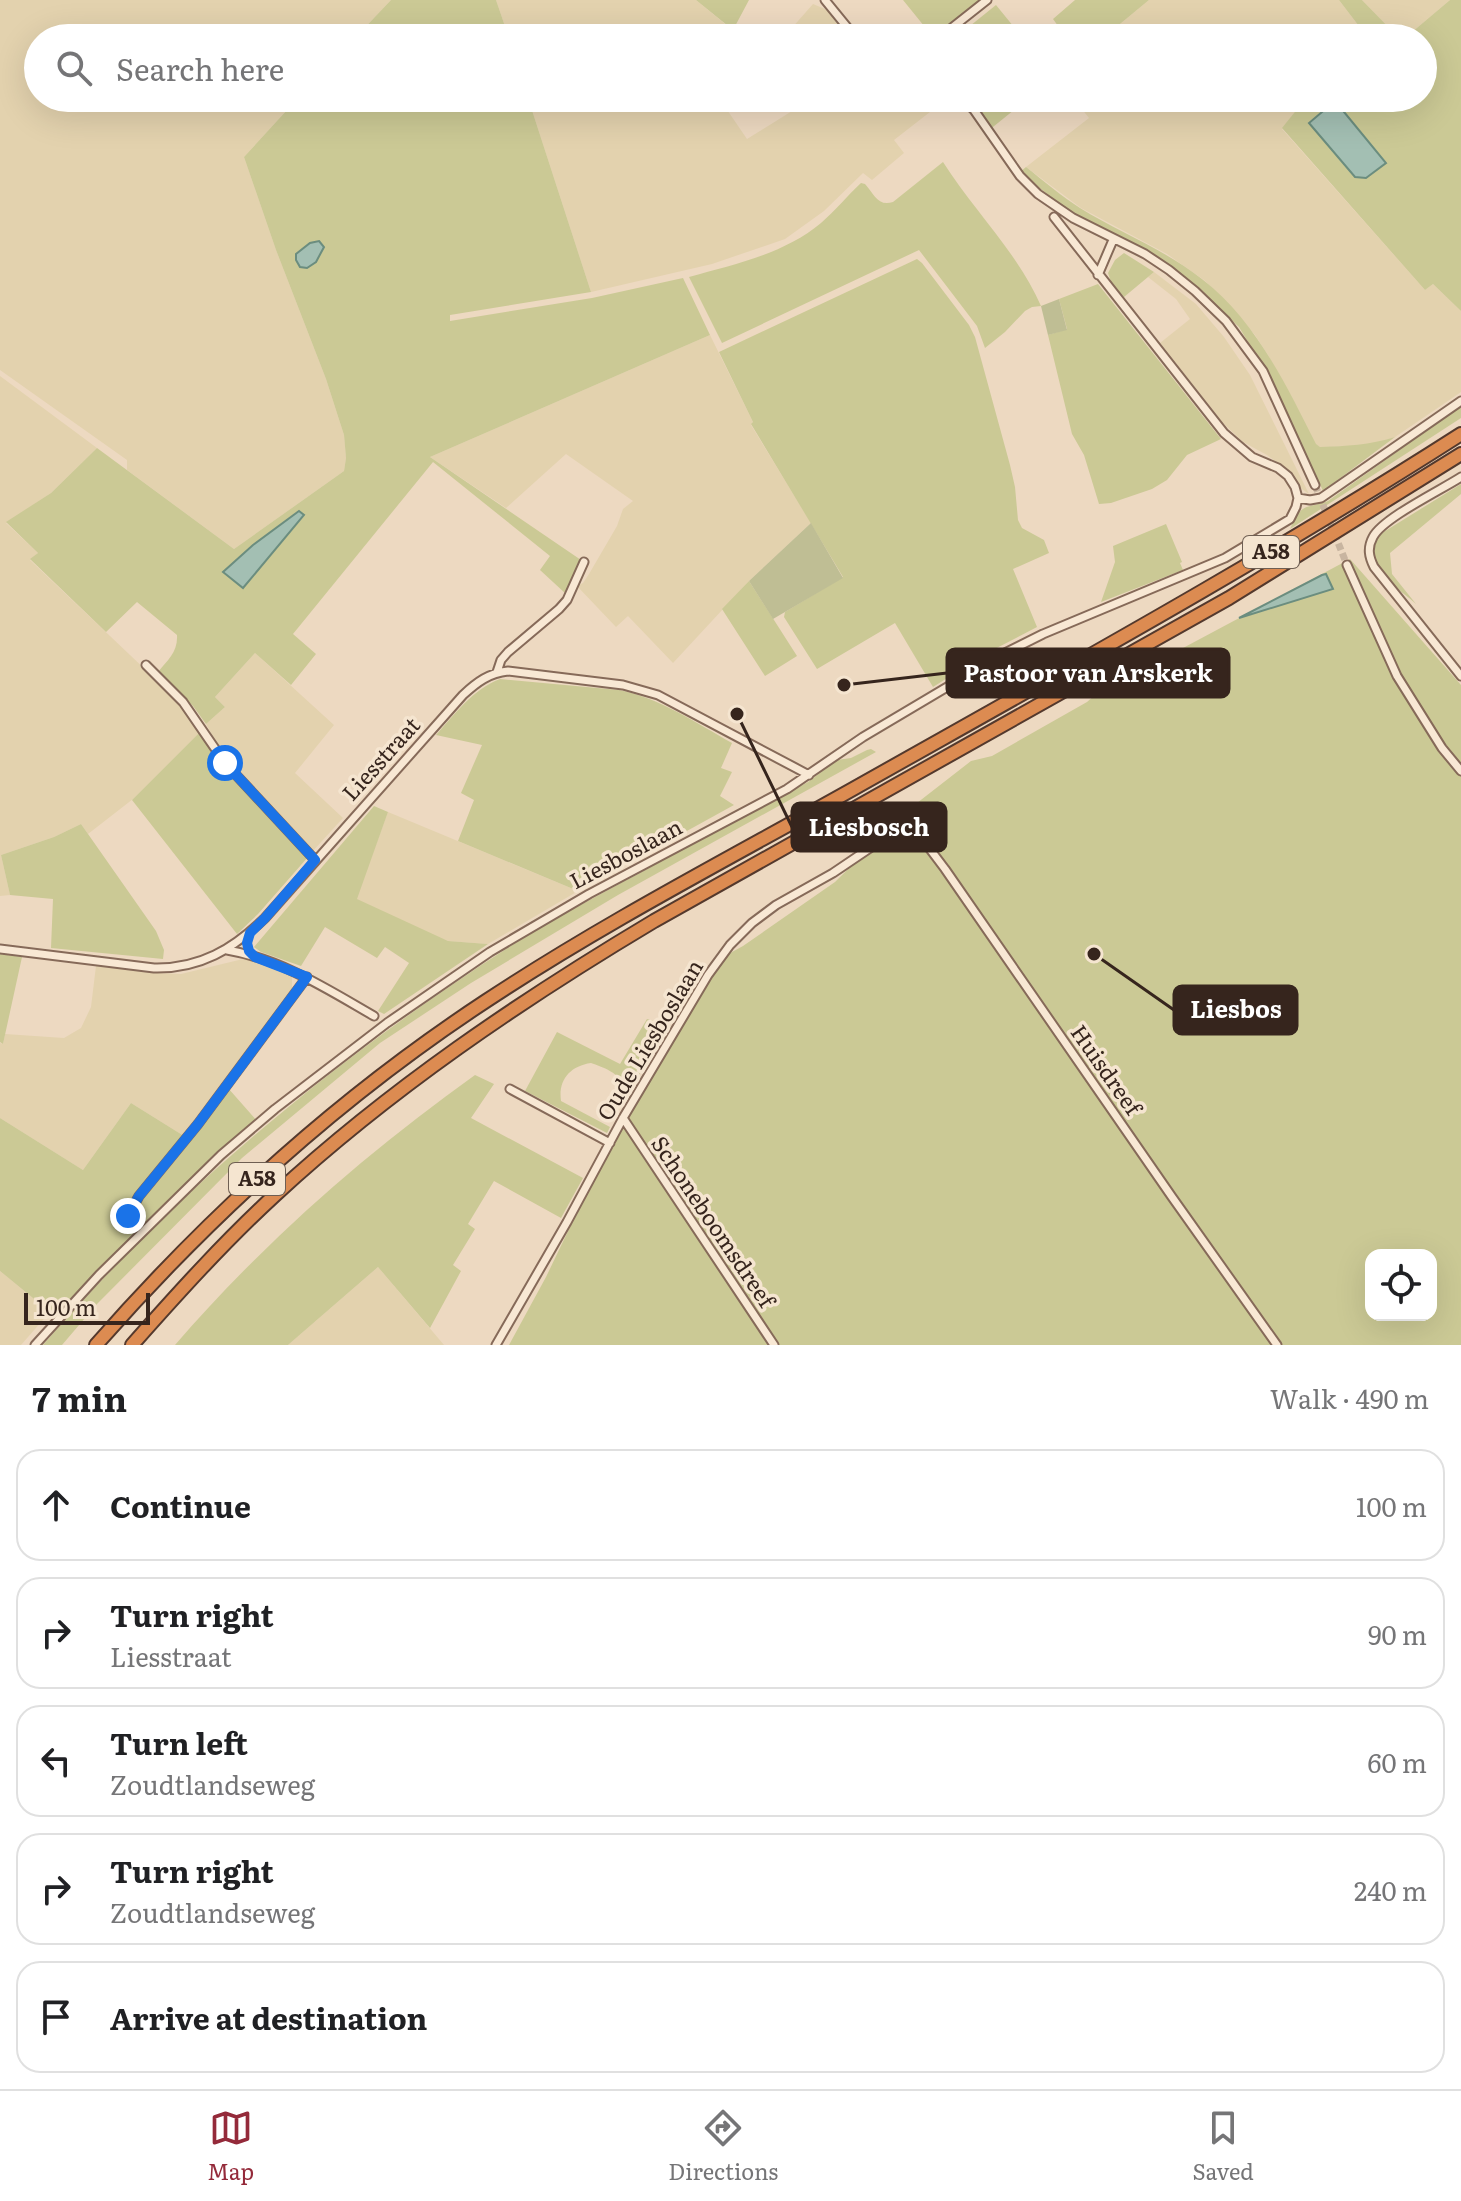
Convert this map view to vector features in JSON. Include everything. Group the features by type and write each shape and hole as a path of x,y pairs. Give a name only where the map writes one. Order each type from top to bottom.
{"highway":[{"name":"A58","path":"96,1345 161,1273 268,1169 385,1073 487,1001 654,900 1217,584 1461,434"},
{"name":"A58","path":"132,1345 213,1255 352,1128 553,982 654,921 1229,598 1461,457"}],"street":[{"path":"957,24 987,0"},
{"path":"825,2 844,24"},
{"path":"975,112 1020,176 1038,194 1073,218 1145,254 1169,270 1226,321 1263,371 1315,485"},
{"path":"1054,217 1224,433 1252,457 1278,468 1288,476 1298,498 1321,498 1461,401"},
{"path":"1098,275 1113,240"},
{"path":"1461,477 1386,524 1373,538 1369,549 1374,567 1461,676"},
{"name":"Liesboslaan","path":"35,1345 99,1275 221,1155 387,1023 490,952 589,894 787,789 863,737 1001,655 1043,634 1225,558 1281,527 1290,519 1298,498"},
{"name":"Liesstraat","path":"0,949 154,968 193,965 227,950 265,918 463,695 479,680 497,672 508,652 559,609 567,600 584,562"},
{"path":"1347,565 1397,676 1442,748 1461,771"},
{"path":"146,665 183,702 225,763 315,860"},
{"path":"497,672 623,685 658,695 809,775"},
{"name":"Oude Liesboslaan","path":"496,1345 623,1118 708,975 730,945 776,905 870,848 905,816"},
{"name":"Huisdreef","path":"905,816 1277,1345"},
{"path":"250,933 247,943 255,957"},
{"path":"227,950 307,977 374,1016"},
{"path":"128,1216 139,1196 198,1124 307,977"},
{"path":"510,1089 610,1143"},
{"name":"Schoneboomsdreef","path":"623,1118 774,1345"}],"shaded area":[{"path":"0,0 391,0 368,24 24,24 24,112 285,112 244,157 344,435 344,471 234,549 127,470 127,460 0,370"},
{"path":"391,0 496,0 504,24 368,24"},
{"path":"496,0 696,0 725,24 504,24"},
{"path":"696,0 749,0 736,24 726,24"},
{"path":"903,0 980,0 950,24 922,24"},
{"path":"1075,0 1149,0 1120,24 1057,24 1053,19"},
{"path":"1149,0 1339,0 1357,24 1120,24"},
{"path":"1339,0 1362,0 1385,24 1357,24"},
{"path":"1362,0 1450,0 1422,24 1385,24"},
{"path":"1450,0 1461,0 1461,311 1433,284 1425,290 1282,128 1295,112 1322,112 1309,123 1385,163 1344,112 1437,112 1437,24 1422,24"},
{"path":"813,4 825,9 842,24 795,24"},
{"path":"996,5 1012,24 972,24"},
{"path":"285,112 533,112 591,292 450,315 450,321 592,298 683,278 710,335 430,457 581,560 566,594 540,570 550,556 433,462 293,634 316,654 291,685 255,653 215,697 225,707 206,724 193,706 158,672 174,651 177,635 137,602 106,632 30,559 38,553 6,522 51,493 97,448 234,549 344,471 344,435 326,379 244,157","holes":["298,511 304,516 243,588 223,572"]},
{"path":"533,112 729,112 747,139 790,112 930,112 894,140 904,153 872,180 863,173 824,211 785,239 712,264 591,292"},
{"path":"973,112 1012,112 988,131"},
{"path":"1084,112 1295,112 1282,129 1425,290 1433,284 1461,311 1461,392 1395,437 1352,446 1320,447 1315,444 1255,335 1204,280 1167,254 1081,208 1026,167 1089,118"},
{"path":"1322,112 1344,112 1386,163 1366,178 1355,177 1309,123"},
{"path":"943,162 1008,250 1041,306 1025,311 985,348 977,326 919,250 722,343 689,277 758,257 791,243 821,223 861,183 880,201 893,202"},
{"path":"1026,167 1095,217 1173,259 1221,296 1268,355 1320,447 1349,446 1395,437 1323,491 1276,388 1239,327 1172,268 1068,211 1020,172"},
{"path":"319,241 324,247 316,262 307,268 300,267 296,254 310,243"},
{"path":"1124,253 1154,272 1124,297 1112,285 1108,273 1115,260"},
{"path":"917,259 975,337 1010,465 1018,520 1022,528 1044,540 1049,553 1013,569 1037,627 987,653 933,687 895,623 817,669 784,617 785,612 843,577 751,424 753,422 719,352"},
{"path":"1154,272 1196,304 1224,337 1250,375 1309,494 1299,487 1289,471 1243,442 1223,423 1160,343 1190,319 1176,299 1148,277"},
{"path":"1098,284 1221,439 1187,455 1167,480 1152,489 1099,504 1084,455 1072,434 1048,335 1067,329 1059,299"},
{"path":"710,335 753,422 751,425 811,523 749,581 673,663 628,616 616,627 577,586 589,574 617,526 623,509 633,501 566,454 506,508 430,457"},
{"path":"0,376 97,448 51,493 6,523 38,553 30,560 190,712 202,730 133,799 88,834 81,824 1,855 10,895 0,896"},
{"path":"1461,406 1461,418 1290,529 1301,510 1328,501"},
{"path":"1461,484 1461,494 1390,553 1392,574 1416,604 1381,573 1373,554 1375,544 1382,533"},
{"path":"299,511 304,515 243,588 223,572 253,545"},
{"path":"1166,524 1183,570 1101,602 1115,562 1113,546"},
{"path":"1350,559 1461,685 1461,1345 509,1345 596,1173 712,963 743,946 835,882 908,810 971,761 992,756"},
{"path":"1326,574 1333,589 1239,618 1322,575"},
{"path":"749,581 797,656 765,676 722,609"},
{"path":"255,653 334,725 295,773 343,818 312,852 218,746 206,724 225,707 215,697"},
{"path":"500,679 619,690 677,712 732,743 721,768 732,772 720,796 734,805 578,891 458,841 474,800 461,793 482,745 436,735 473,696"},
{"path":"202,730 308,857 237,934 132,800"},
{"path":"871,749 876,752 618,895 471,983 380,1043 242,1158 97,1304 62,1345 43,1345 94,1288 203,1181 260,1130 380,1036 538,929 808,782 837,760 851,758"},
{"path":"374,806 388,812 357,899 448,941 488,944 384,1014 378,1011 409,963 385,947 377,958 325,927 301,966 254,947"},
{"path":"388,812 578,891 488,944 439,938 356,899"},
{"path":"81,824 156,931 164,950 163,959 51,948 53,899 10,895 1,855"},
{"path":"0,954 22,957 3,1044 0,1042"},
{"path":"243,959 258,959 292,974 292,989 184,1136 131,1103 83,1170 0,1118 0,1043 3,1044 5,1034 64,1038 81,1028 91,1007 96,966 181,974"},
{"path":"647,1019 667,1025 622,1106 621,1081 610,1071 591,1063 571,1071 561,1087 561,1101 610,1127 607,1133 525,1091 557,1032 620,1064"},
{"path":"475,1075 494,1084 471,1118 583,1178 561,1218 494,1181 468,1224 475,1229 453,1265 461,1271 430,1328 378,1267 288,1345 175,1345 244,1271 317,1201"},
{"path":"228,1088 257,1121 135,1233 53,1319 47,1316 50,1312 0,1271 0,1118 83,1170 131,1103 184,1136 119,1216 126,1224 143,1195"},
{"path":"378,1267 444,1345 288,1345"},
{"path":"0,1271 50,1312 21,1345 0,1345"}],"green space":[{"path":"1059,299 1067,330 1048,335 1041,306"},
{"path":"811,523 843,578 773,619 749,581"}],"tunnel":[{"path":"1315,485 1347,565"}],"place":[{"name":"Pastoor van Arskerk","path":"844,685"},
{"name":"Liesbosch","path":"737,714"},
{"name":"Liesbos","path":"1094,954"}],"route":[{"path":"128,1216 139,1196 198,1124 307,977 255,957 247,943 250,933 315,860 225,763"}]}
